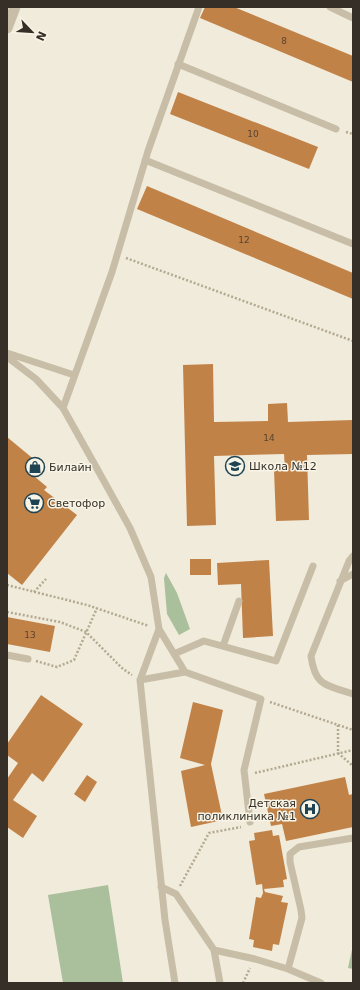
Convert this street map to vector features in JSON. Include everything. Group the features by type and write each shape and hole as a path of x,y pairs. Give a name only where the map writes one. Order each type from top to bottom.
{"street":[{"path":"7,28 15,7"}],"lane":[{"path":"63,408 112,272 146,160 199,7"},
{"path":"330,7 353,18"},
{"path":"178,64 336,129"},
{"path":"146,160 353,244"},
{"path":"7,353 74,375"},
{"path":"7,357 36,379 63,408 130,528 151,577 159,629 185,672"},
{"path":"353,556 349,561 340,581 311,656 313,668 318,679 323,684 353,694"},
{"path":"174,654 204,641 276,661 312,566"},
{"path":"340,581 353,574"},
{"path":"223,646 239,601"},
{"path":"159,629 140,680 161,887 175,983"},
{"path":"7,655 28,659"},
{"path":"140,680 185,672 261,699 244,770 250,822"},
{"path":"288,969 302,918 290,862 290,854 299,847 353,838"},
{"path":"161,887 176,894 214,950 220,983"},
{"path":"214,950 255,959 288,969 321,983"}],"path":[{"path":"117,255 353,342"},
{"path":"34,592 46,579"},
{"path":"7,585 96,608 159,629"},
{"path":"28,659 57,666 74,660 96,608"},
{"path":"7,612 60,622 86,632 123,669 140,680"},
{"path":"261,699 353,730"},
{"path":"338,725 338,753 353,766"},
{"path":"245,776 353,750"},
{"path":"176,894 209,833 247,825 250,822"},
{"path":"243,983 255,959"}],"green space":[{"path":"166,573 177,593 190,629 179,635 167,614 164,578"},
{"path":"108,885 123,983 63,983 48,895"},
{"path":"353,945 353,969 348,968"}],"building":[{"path":"205,7 234,7 353,56 353,82 200,18"},
{"path":"178,92 318,147 309,169 170,114"},
{"path":"147,186 353,273 353,299 137,209"},
{"path":"213,364 214,422 268,421 268,404 287,403 288,422 353,420 353,454 307,455 309,520 276,521 274,470 285,470 284,454 214,456 216,525 187,526 183,365"},
{"name":"Светофор","path":"7,437 42,466 34,476 47,487 44,490 77,515 22,585 7,573"},
{"path":"190,559 211,559 211,575 190,575"},
{"path":"269,560 273,636 243,638 241,584 218,585 217,563"},
{"path":"7,617 55,626 50,652 7,644"},
{"path":"41,695 83,724 43,782 32,773 13,800 37,816 23,838 7,827 7,779 18,763 7,755 7,744"},
{"path":"193,702 223,710 211,764 223,820 191,827 181,771 205,765 180,758"},
{"path":"87,775 97,782 85,802 74,794"},
{"name":"Детская поликлиника №1","path":"345,777 349,795 353,794 353,827 286,841 282,824 271,826 264,794"},
{"path":"272,830 273,836 279,835 287,879 283,880 284,887 264,889 265,892 283,896 281,902 288,903 279,945 273,944 272,951 253,947 254,940 249,939 256,897 261,898 263,893 262,884 256,885 249,841 255,840 254,833"}],"place":[{"name":"Школа №12","path":"235,466"},
{"name":"Билайн","path":"35,467"},
{"name":"Светофор","path":"34,503"},
{"name":"Детская поликлиника №1","path":"310,809"}]}
